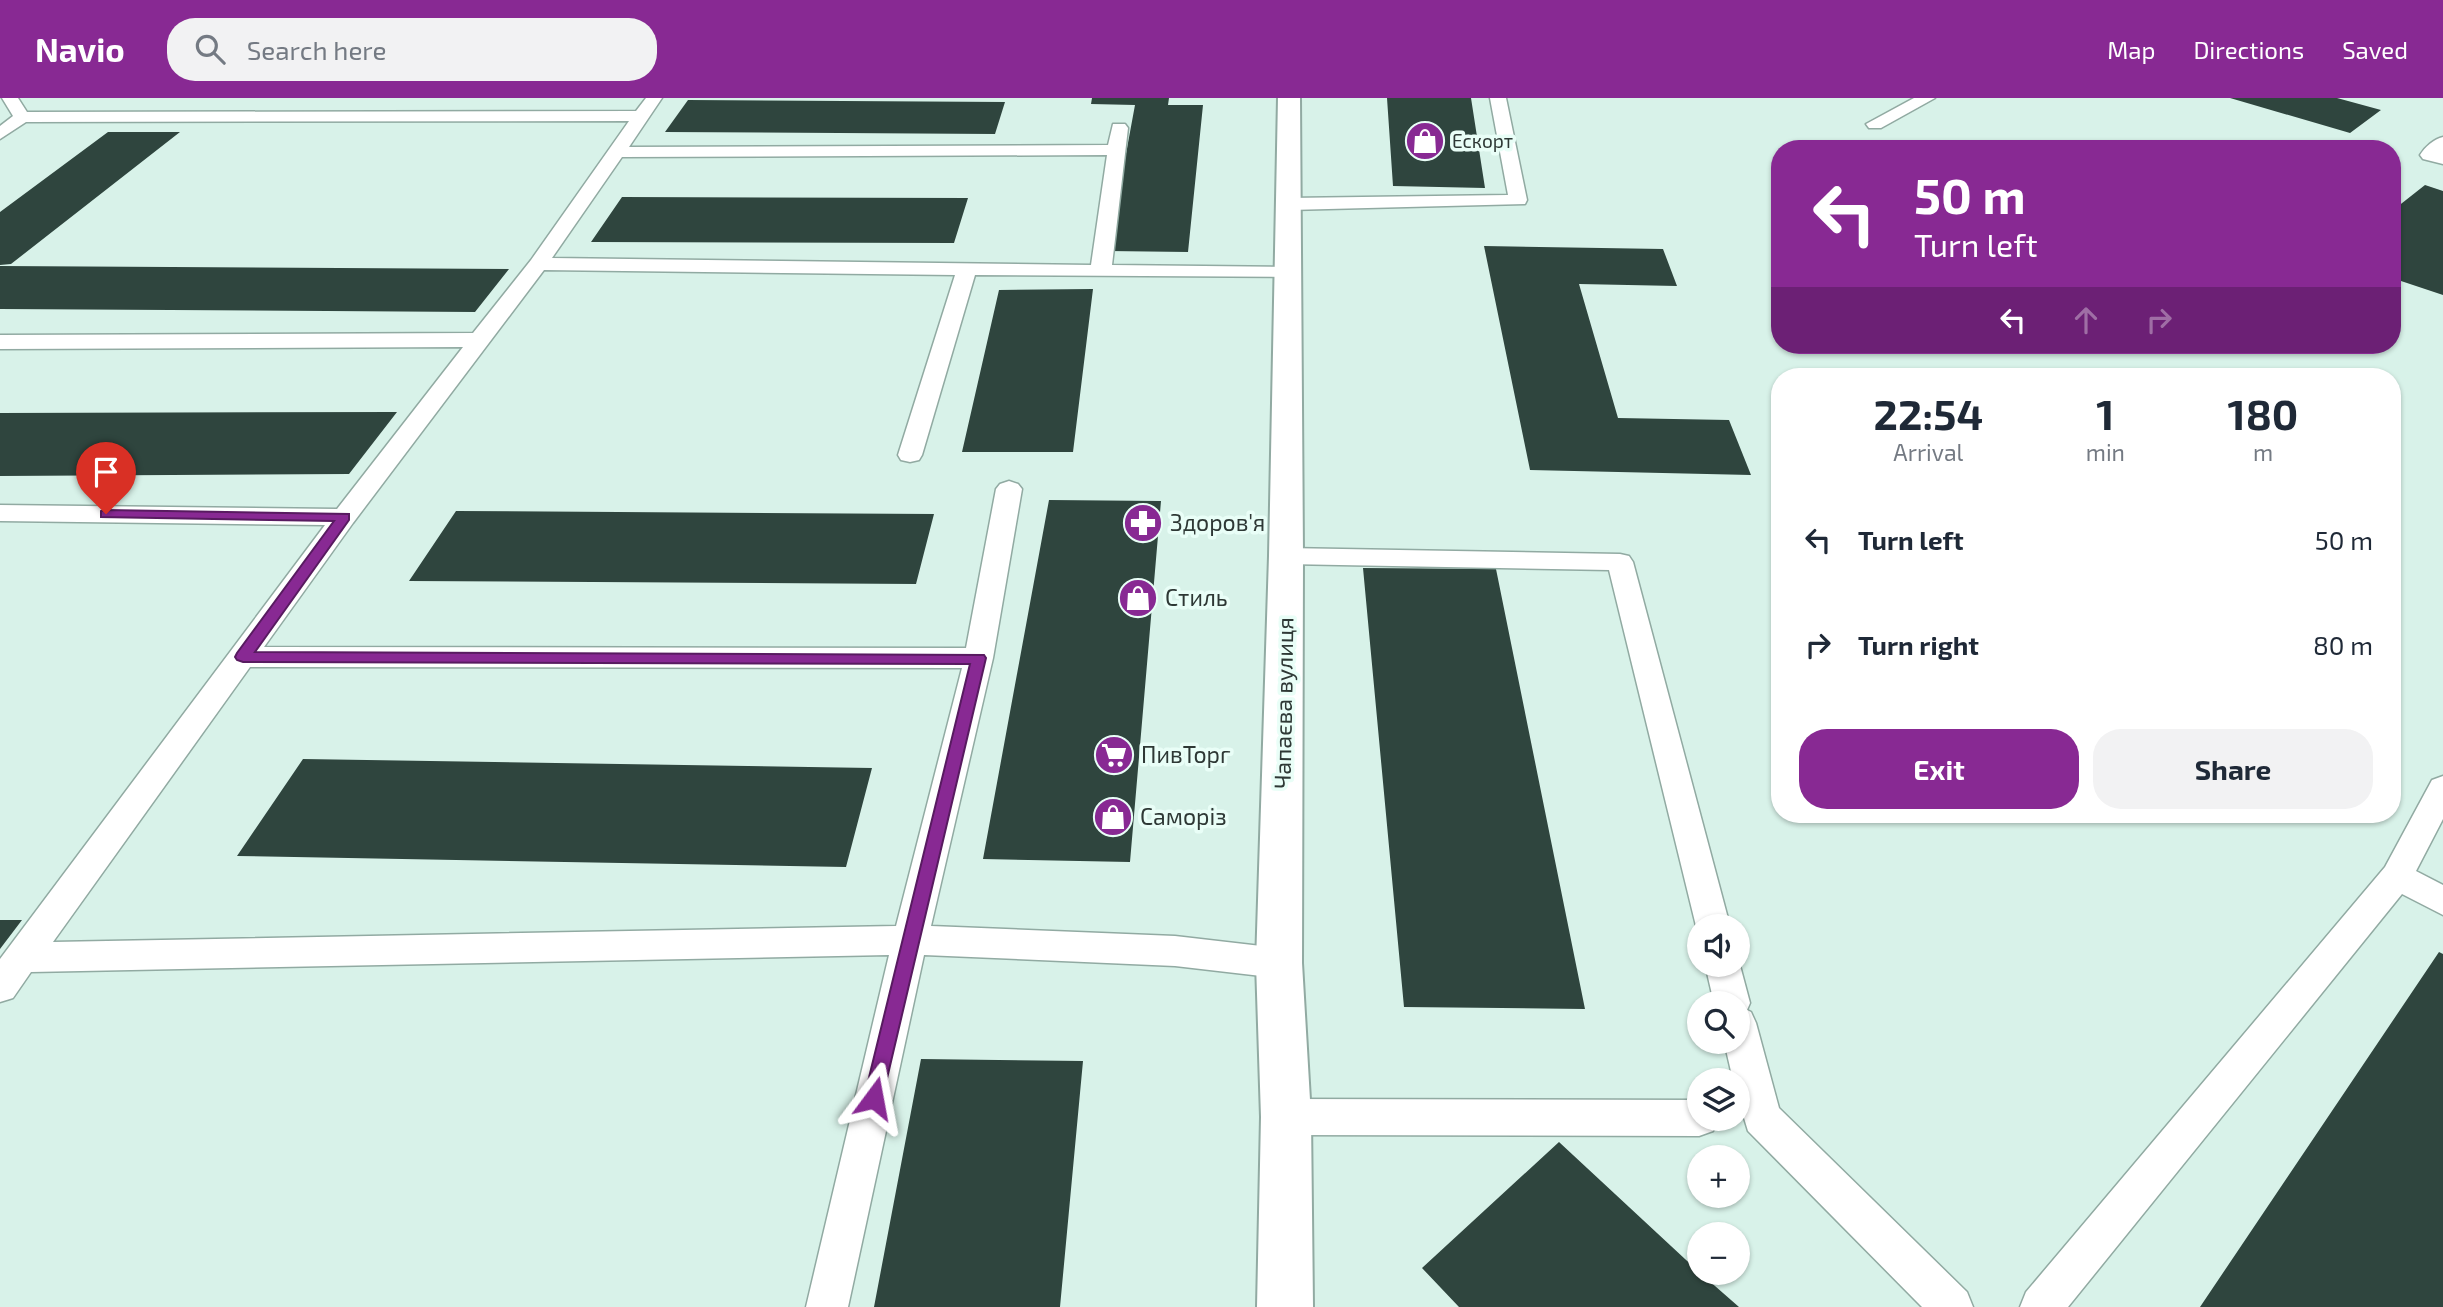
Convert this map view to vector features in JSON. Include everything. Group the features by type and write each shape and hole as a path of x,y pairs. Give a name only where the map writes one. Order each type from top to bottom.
{"street":[{"name":"Чапаєва вулиця","path":"1285,1307 1286,1117 1279,963 1286,556 1289,98"}],"lane":[{"path":"10,98 22,117"},
{"path":"1289,204 1518,200 1498,98"},
{"path":"1875,124 1927,98"},
{"path":"0,134 22,117 648,107"},
{"path":"0,987 344,517 538,264 648,107"},
{"path":"1101,269 1119,128"},
{"path":"2443,142 2429,155 2443,159"},
{"path":"617,152 1116,150"},
{"path":"538,264 1289,273"},
{"path":"910,455 967,268"},
{"path":"0,342 481,340"},
{"path":"827,1307 910,940 979,658 1009,489"},
{"path":"0,513 344,517"},
{"path":"1286,556 1620,562 1710,914"},
{"path":"243,657 979,658"},
{"path":"2041,1307 2397,876 2443,788"},
{"path":"2397,876 2443,901"},
{"path":"23,957 910,940 1175,951 1279,963"},
{"path":"1286,1117 1687,1118"},
{"path":"1750,1118 1952,1307"}],"building":[{"path":"1092,98 1169,98 1168,105 1203,105 1188,252 1108,251 1135,105 1091,104"},
{"path":"1387,98 1471,98 1485,188 1393,186"},
{"path":"2230,98 2337,98 2381,110 2350,133"},
{"path":"688,100 1005,102 995,134 665,132"},
{"path":"108,132 180,132 11,264 0,265 0,212"},
{"path":"2425,185 2443,191 2443,295 2401,281 2401,204"},
{"path":"622,197 968,198 954,243 591,242"},
{"path":"1484,246 1663,249 1677,286 1579,284 1618,418 1729,420 1751,475 1530,470"},
{"path":"0,266 509,269 475,312 0,309"},
{"path":"1093,289 1073,452 962,452 999,290"},
{"path":"397,412 349,474 0,476 0,413"},
{"path":"1049,500 1161,501 1130,862 983,859"},
{"path":"456,511 934,514 916,584 409,581"},
{"path":"1363,568 1496,569 1585,1009 1404,1007"},
{"path":"303,759 872,768 846,867 237,856"},
{"path":"0,920 22,920 0,949"},
{"path":"2439,952 2443,954 2443,1307 2200,1307"},
{"path":"921,1059 1083,1061 1060,1307 874,1307"},
{"path":"1559,1142 1687,1261 1687,1285 1714,1285 1739,1307 1459,1307 1422,1268"}],"place":[{"name":"Ескорт","path":"1425,141"},
{"name":"Здоров'я","path":"1143,523"},
{"name":"Стиль","path":"1138,598"},
{"name":"ПивТорг","path":"1114,755"},
{"name":"Саморіз","path":"1113,817"}],"route":[{"path":"106,514 344,517 243,657 979,658 874,1098"}]}
